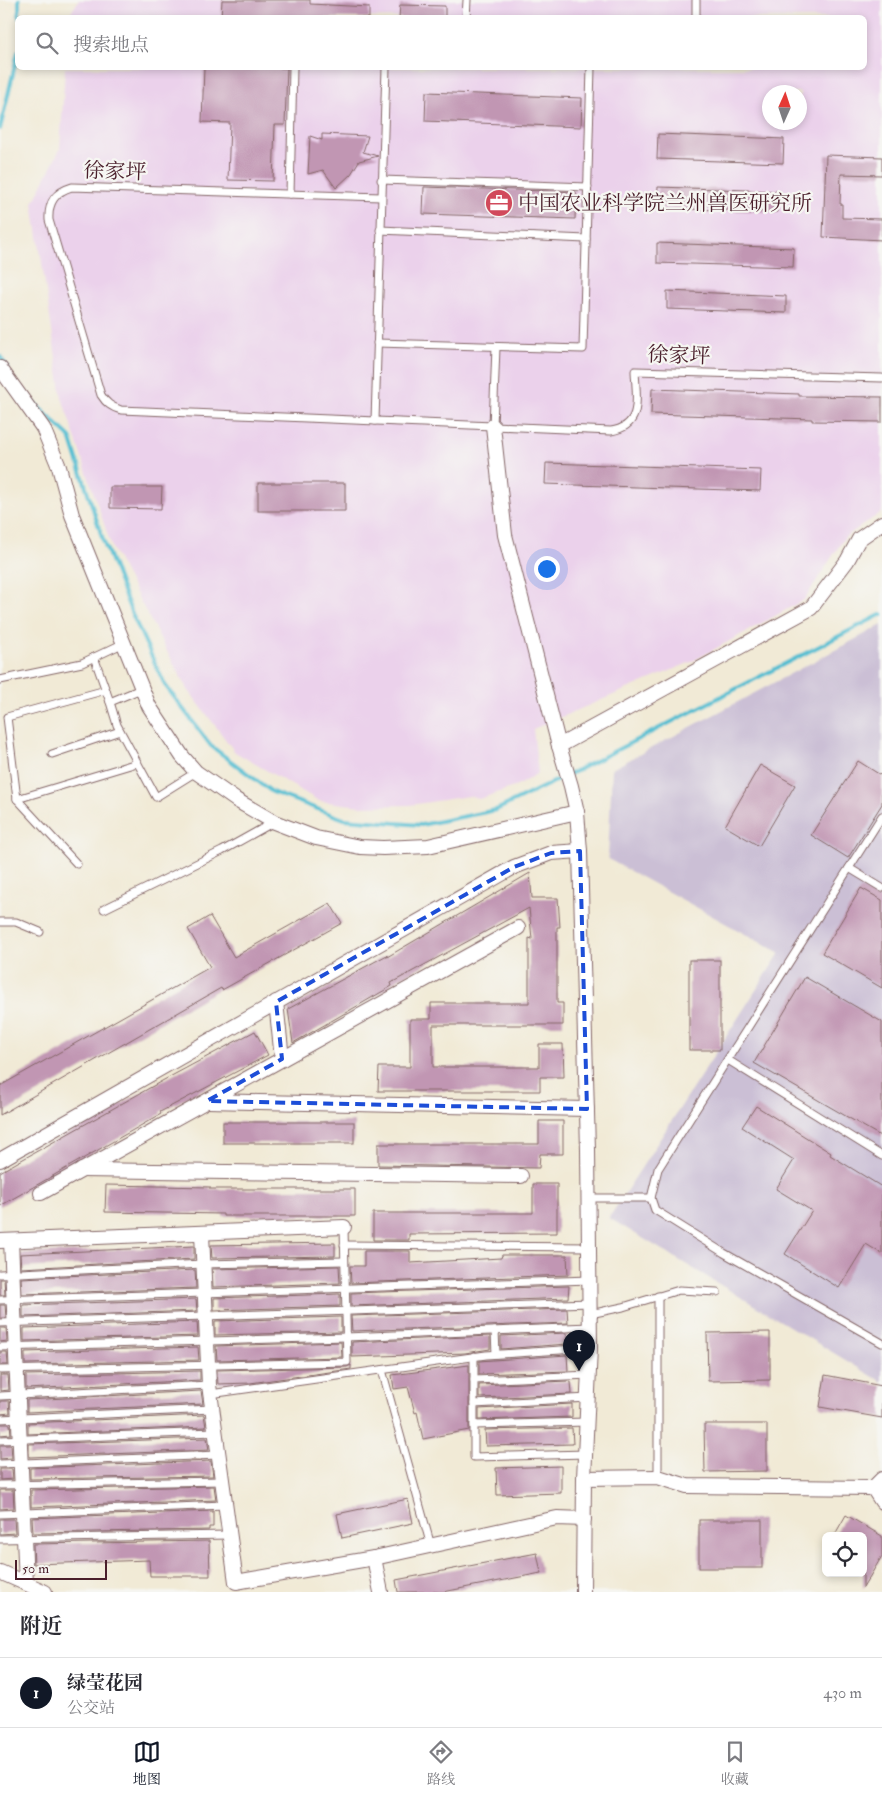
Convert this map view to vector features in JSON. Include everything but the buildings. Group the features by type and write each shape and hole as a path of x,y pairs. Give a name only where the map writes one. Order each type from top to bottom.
{"street":[{"path":"0,368 43,428 59,467 72,515 141,689 158,722 196,772 229,796 274,822 316,838 375,848 406,848 450,842 577,812"},
{"path":"493,426 505,535 577,812 580,852 590,1280 590,1375 584,1478 583,1592"},
{"path":"559,746 811,608 848,561 858,538 882,524"},
{"path":"0,1160 514,867 551,853 580,852"},
{"path":"41,1192 518,928"},
{"path":"276,1002 282,1059"},
{"path":"207,1101 587,1108"},
{"path":"82,1170 521,1176"},
{"path":"26,1583 15,1323 7,1299 6,1241 344,1227"},
{"path":"202,1234 210,1390 229,1535 238,1587 558,1518 584,1519"},
{"path":"584,1478 658,1477 687,1486 878,1483 882,1502"},
{"path":"374,1558 381,1592"},
{"path":"0,1572 45,1592"}],"lane":[{"path":"466,0 466,15"},
{"path":"696,0 696,15"},
{"path":"290,194 294,70"},
{"path":"375,421 386,70"},
{"path":"377,344 583,349 591,70"},
{"path":"382,180 588,186"},
{"name":"徐家坪","path":"381,197 72,187 63,190 51,202 49,220 100,395 106,402 121,410 611,431 626,426 635,413 636,371 882,378"},
{"path":"380,230 586,239"},
{"path":"493,426 496,347"},
{"path":"0,680 82,663 124,643"},
{"path":"94,657 120,731 156,797 196,772"},
{"path":"110,702 141,689"},
{"path":"77,864 17,799 4,717 106,690"},
{"path":"52,754 120,731"},
{"path":"17,799 137,763"},
{"path":"882,816 658,1169 652,1198 655,1210 882,1343"},
{"path":"104,909 222,851 274,822"},
{"path":"849,868 882,888"},
{"path":"0,922 16,922 40,932"},
{"path":"728,1060 882,1156"},
{"path":"588,1198 652,1198"},
{"path":"0,1370 346,1362 344,1227"},
{"path":"344,1245 589,1248"},
{"path":"6,1274 203,1264 344,1261"},
{"path":"7,1299 590,1280"},
{"path":"0,1347 495,1331 590,1315 680,1290 717,1292"},
{"path":"658,1296 658,1477"},
{"path":"0,1324 345,1312 590,1315"},
{"path":"495,1331 496,1354"},
{"path":"0,1396 210,1390 382,1370 474,1356 590,1348"},
{"path":"474,1356 474,1457 586,1454"},
{"path":"382,1370 431,1546"},
{"path":"474,1380 590,1375"},
{"path":"474,1404 588,1398"},
{"path":"0,1419 212,1409"},
{"path":"474,1425 587,1422"},
{"path":"0,1440 215,1432"},
{"path":"0,1464 218,1455"},
{"path":"0,1485 222,1481"},
{"path":"0,1514 225,1505"},
{"path":"0,1539 229,1535"}],"highlighted area":[{"path":"580,851 587,1109 207,1101 282,1059 276,1002 514,867 551,853"}],"shaded area":[{"path":"79,0 882,0 882,512 845,537 804,600 691,662 533,729 538,773 517,786 479,799 469,796 410,805 361,806 319,801 235,752 186,687 112,548 62,398 33,203 60,149 65,70 867,70 867,15 69,15"},
{"path":"882,625 882,1382 609,1218 780,953 608,859 612,769"}],"waterway":[{"path":"19,0 19,15"},
{"path":"0,129 15,65"},
{"path":"0,356 7,367"},
{"path":"28,397 70,437 103,540 132,614 165,685 211,746 272,792 344,819 421,825 496,810 564,777"},
{"path":"570,774 882,614"}],"place":[{"name":"中国农业科学院兰州兽医研究所","path":"499,203"},
{"name":"绿莹花园","path":"579,1371"}]}
